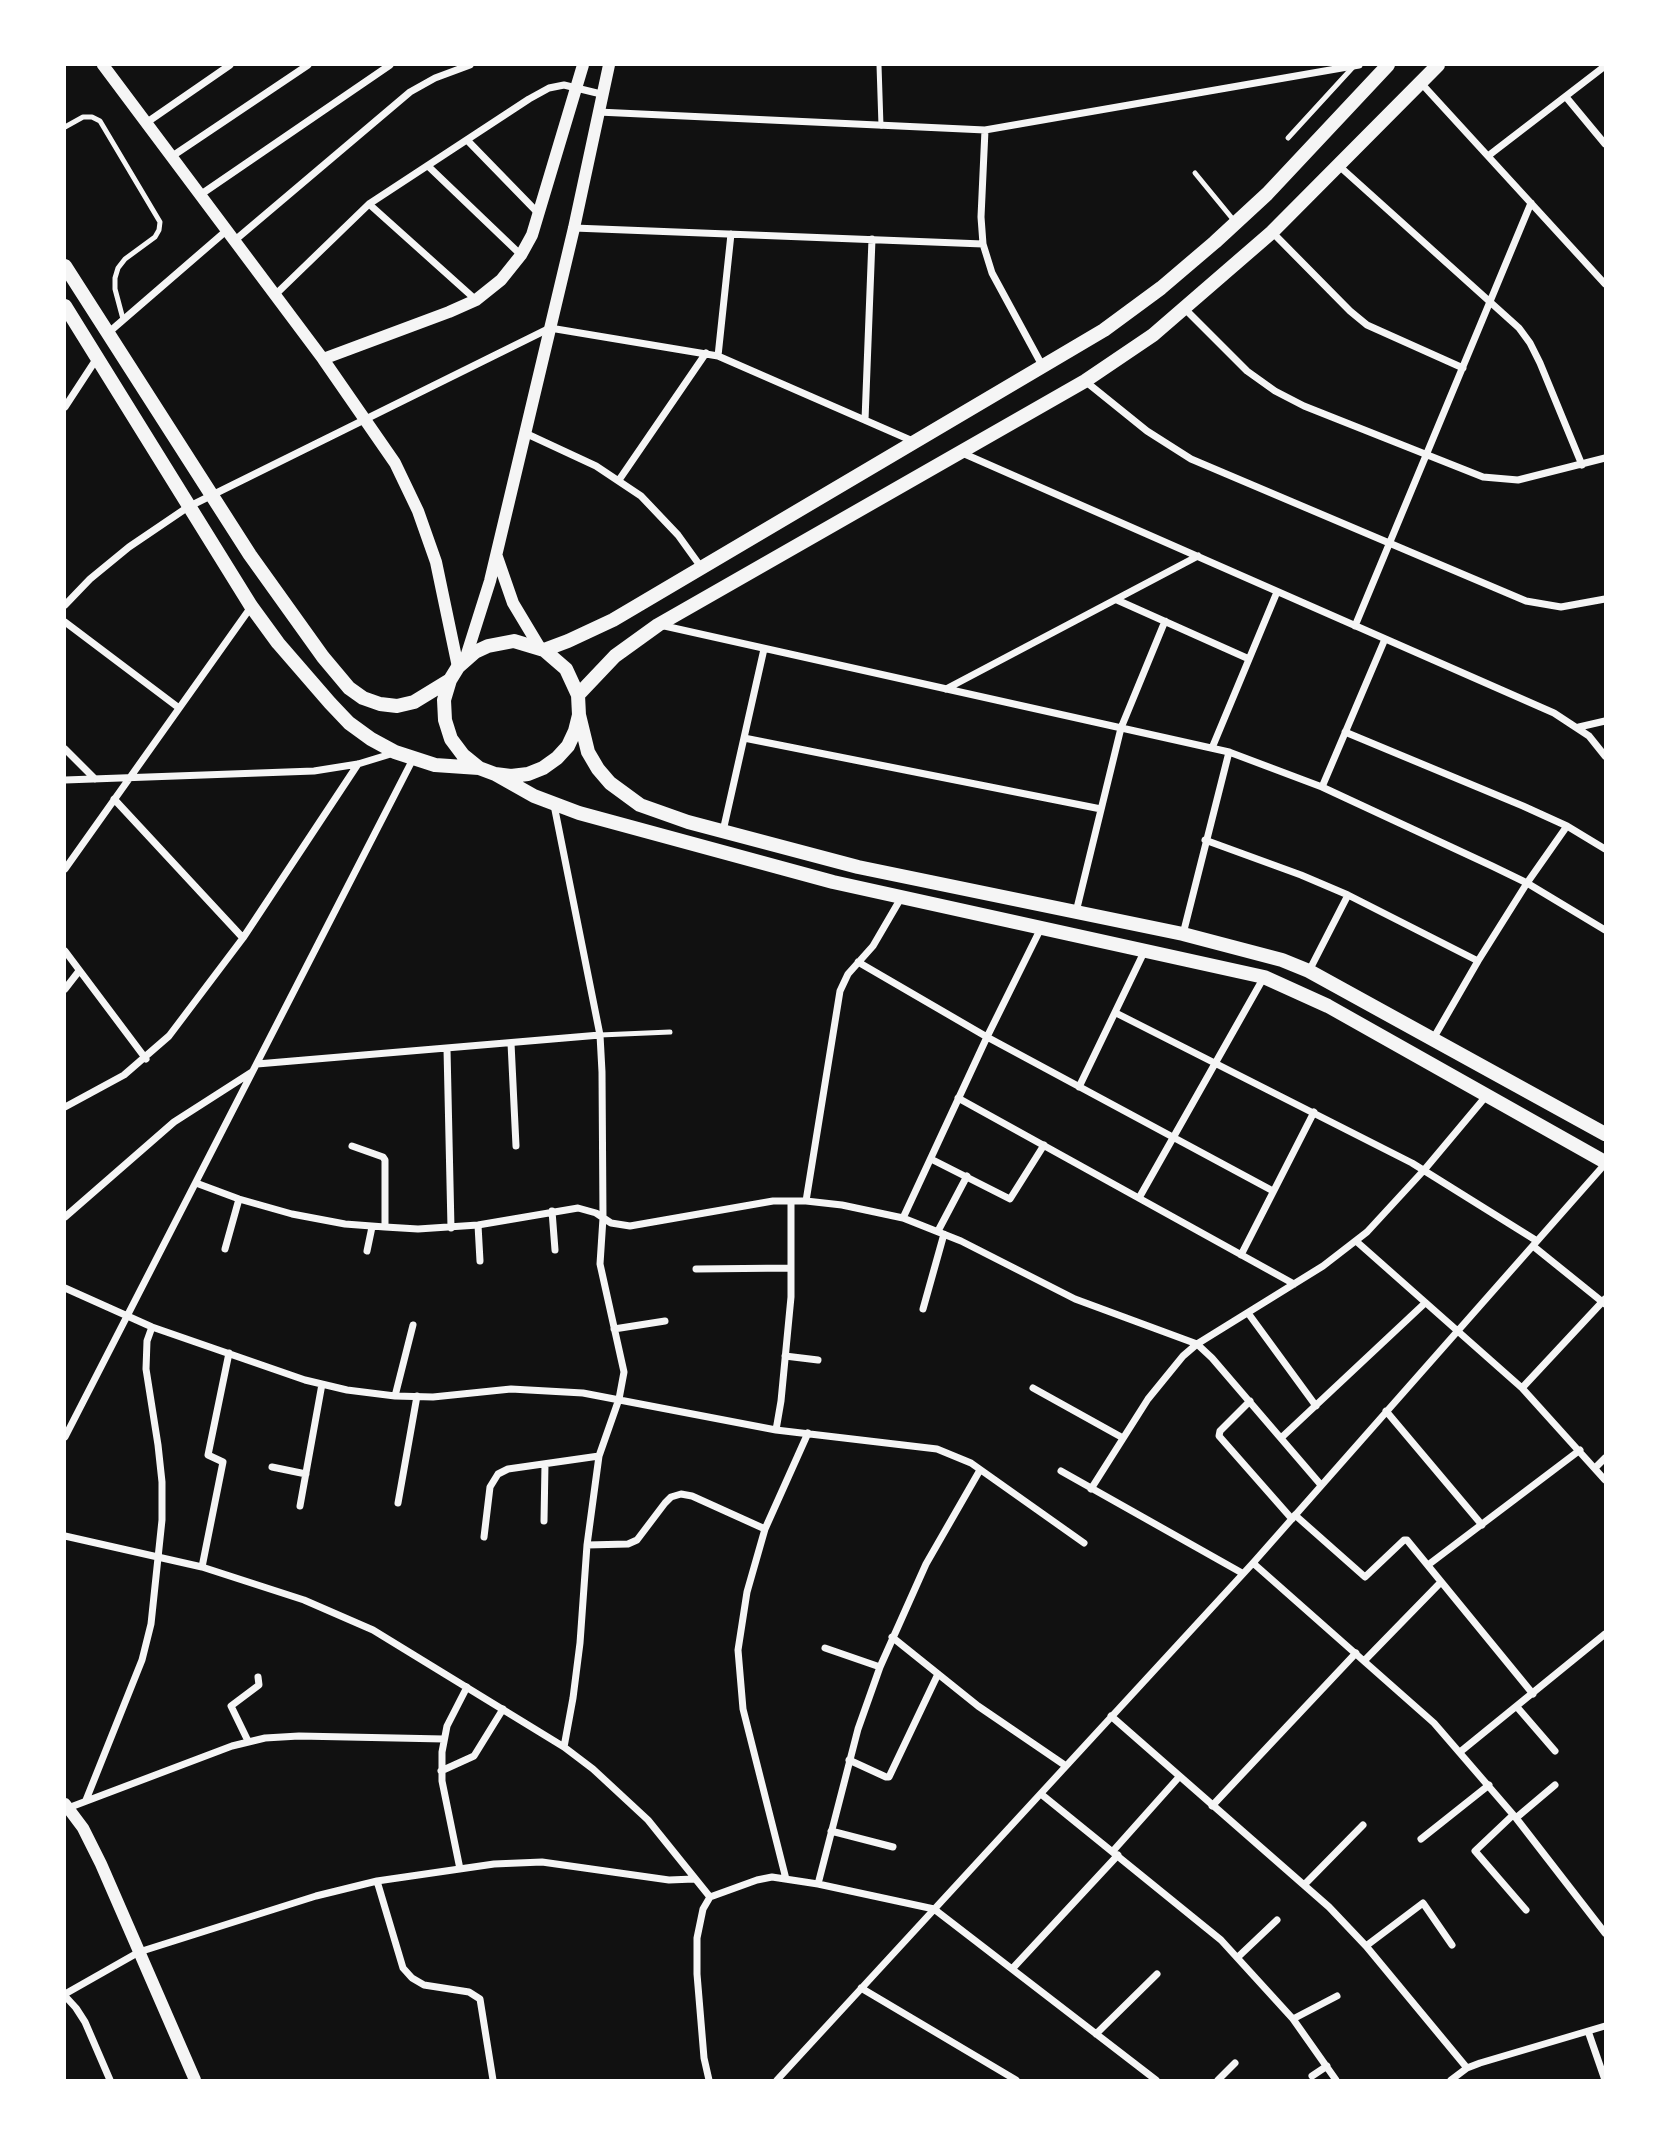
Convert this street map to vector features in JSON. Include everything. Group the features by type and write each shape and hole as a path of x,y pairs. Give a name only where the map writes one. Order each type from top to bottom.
{"main road":[{"path":"542,649 613,620 1104,330 1142,302 1236,223 1267,194 1388,65"},
{"path":"578,695 615,656 658,625 1085,381 1153,335 1272,232 1438,65"},
{"path":"65,266 250,555 323,657 349,688 372,701 397,706 414,702 450,680"},
{"path":"65,306 251,606 278,643 349,723 371,739 414,759 457,768 479,768"},
{"path":"1605,1134 1309,971 1264,955 1183,934 858,867 723,831 640,805 624,796 604,776 588,752 579,715 578,695 566,669 542,649 514,641 501,642 475,652 450,680 444,700 445,720 451,739 463,755 479,768 554,804 833,882 1264,977 1328,1006 1605,1163"},
{"path":"495,774 528,774 543,768 568,746 579,715"},
{"path":"978,914 984,893"}],"street":[{"path":"103,65 323,359 395,463 418,511 436,562 462,664"},
{"path":"146,123 230,65"},
{"path":"171,157 308,65"},
{"path":"200,195 390,65"},
{"path":"108,333 410,92 435,78 470,65"},
{"path":"323,359 476,300 501,280 522,255 532,235 583,65"},
{"path":"462,664 483,607 574,228 609,65"},
{"path":"597,112 985,130 1359,65"},
{"path":"1488,156 1605,66"},
{"path":"1420,82 1605,284"},
{"path":"275,295 369,204 549,88 564,85 601,94"},
{"path":"1566,97 1605,144"},
{"path":"985,130 981,218 983,244 992,273 1044,367"},
{"path":"467,140 540,214"},
{"path":"1337,165 1519,328 1530,343 1582,465"},
{"path":"428,166 522,255"},
{"path":"1355,626 1531,203"},
{"path":"369,204 476,300"},
{"path":"574,228 983,244"},
{"path":"1272,232 1367,325 1463,368"},
{"path":"718,356 731,234"},
{"path":"865,420 872,239"},
{"path":"1185,309 1230,356 1275,391 1304,406 1483,477 1506,481 1540,476 1605,458"},
{"path":"65,605 90,579 129,547 188,507 550,328 718,356 916,443"},
{"path":"619,480 706,353"},
{"path":"65,407 97,357"},
{"path":"1085,381 1147,431 1191,459 1535,604 1561,607 1605,598"},
{"path":"525,433 596,466 641,496 660,515 701,567"},
{"path":"959,452 1554,713 1579,727 1605,756"},
{"path":"496,554 513,603 542,649"},
{"path":"946,689 1198,556"},
{"path":"1212,748 1278,592"},
{"path":"1117,600 1249,659"},
{"path":"65,869 251,606"},
{"path":"1076,912 1121,728 1165,621"},
{"path":"65,622 180,708"},
{"path":"658,625 1229,752 1322,787 1527,883 1605,930"},
{"path":"1322,787 1385,639"},
{"path":"723,831 764,649"},
{"path":"1579,727 1605,720"},
{"path":"1345,732 1523,806 1605,849"},
{"path":"744,738 1101,809"},
{"path":"65,749 95,779"},
{"path":"65,780 314,771 358,764 396,752"},
{"path":"1183,934 1229,752"},
{"path":"65,1437 68,1421 126,1318 414,759"},
{"path":"67,1103 101,1089 146,1059 169,1036 243,938 358,764"},
{"path":"114,799 243,938"},
{"path":"554,804 600,1035 603,1218 600,1264 624,1372 619,1399 599,1456 587,1545 580,1643 564,1746"},
{"path":"1432,1039 1527,883 1567,827"},
{"path":"1205,840 1348,895 1478,961"},
{"path":"1309,971 1348,895"},
{"path":"806,1201 843,982 873,946 901,898"},
{"path":"903,1219 986,1037 1042,926"},
{"path":"1079,1087 1145,950"},
{"path":"65,951 146,1059"},
{"path":"858,962 986,1037 1273,1191"},
{"path":"65,989 79,971"},
{"path":"1139,1198 1264,977"},
{"path":"1116,1013 1425,1170 1535,1244 1604,1302 1522,1388"},
{"path":"65,1217 174,1122 255,1068 600,1035"},
{"path":"512,1043 516,1146"},
{"path":"447,1049 451,1228"},
{"path":"1091,1489 1158,1384 1197,1344 1323,1266 1356,1241 1425,1170 1488,1095"},
{"path":"958,1098 1294,1284"},
{"path":"1241,1255 1314,1112"},
{"path":"352,1146 385,1160 385,1227"},
{"path":"931,1158 1010,1199 1044,1146"},
{"path":"777,2080 1253,1563 1605,1163"},
{"path":"923,1309 941,1232 967,1176"},
{"path":"196,1182 239,1199 318,1220 372,1227 451,1228 578,1208 587,1209 619,1226 630,1226 773,1201 842,1205 903,1219 941,1232 1075,1299 1197,1344 1250,1401 1321,1485"},
{"path":"225,1249 239,1199"},
{"path":"776,1430 791,1297 791,1201"},
{"path":"552,1211 555,1250"},
{"path":"478,1225 480,1261"},
{"path":"368,1251 372,1227"},
{"path":"1356,1241 1522,1388 1605,1480"},
{"path":"696,1269 791,1268"},
{"path":"65,1288 126,1318 347,1390 395,1396 547,1390 619,1399 776,1430 937,1449 960,1457 1084,1543"},
{"path":"1281,1438 1425,1303"},
{"path":"1248,1313 1315,1406"},
{"path":"614,1329 666,1321"},
{"path":"395,1396 413,1325"},
{"path":"86,1800 142,1660 150,1624 162,1520 162,1482 146,1369 147,1341 152,1327"},
{"path":"202,1567 223,1462 208,1455 229,1353"},
{"path":"785,1356 818,1360"},
{"path":"300,1506 322,1384"},
{"path":"1033,1388 1122,1438"},
{"path":"398,1503 417,1396"},
{"path":"1250,1401 1220,1431 1219,1436 1294,1517 1365,1577 1406,1540 1533,1695"},
{"path":"1386,1411 1482,1524"},
{"path":"786,1879 747,1728 739,1680 741,1621 765,1529 808,1433"},
{"path":"1428,1565 1580,1450"},
{"path":"484,1537 491,1487 495,1477 508,1469 599,1456"},
{"path":"1595,1468 1605,1458"},
{"path":"544,1521 545,1464"},
{"path":"272,1467 306,1474"},
{"path":"818,1884 849,1760 880,1667 926,1564 980,1470"},
{"path":"1061,1471 1242,1573"},
{"path":"587,1545 628,1544 637,1540 665,1503 671,1497 681,1494 692,1496 765,1529"},
{"path":"65,1536 202,1567 304,1600 373,1630 564,1746 603,1777 639,1811 710,1897"},
{"path":"1253,1563 1434,1723 1489,1785 1605,1933"},
{"path":"1364,1661 1441,1582"},
{"path":"1460,1752 1605,1634"},
{"path":"892,1637 995,1719 1066,1766"},
{"path":"825,1648 880,1667"},
{"path":"1212,1805 1356,1653"},
{"path":"849,1760 889,1777 937,1674"},
{"path":"248,1741 231,1706 260,1685 258,1677"},
{"path":"460,1869 441,1770 447,1726 467,1687"},
{"path":"1517,1707 1555,1751"},
{"path":"441,1770 477,1754 503,1709"},
{"path":"1111,1716 1306,1884 1366,1946 1467,2068"},
{"path":"195,2080 92,1846 66,1806 248,1741 299,1736 444,1739"},
{"path":"1013,1969 1179,1777"},
{"path":"1421,1839 1489,1785"},
{"path":"1526,1910 1475,1851 1514,1816 1555,1785"},
{"path":"1041,1794 1204,1924 1238,1957 1293,2019 1336,2080"},
{"path":"1306,1884 1363,1825"},
{"path":"831,1831 893,1847"},
{"path":"110,2080 85,2022 65,1995 139,1952 316,1896 377,1881 494,1864 542,1862 669,1880 694,1878"},
{"path":"709,2080 703,2046 697,1974 697,1938 703,1909 710,1897 772,1877 934,1909 1156,2080"},
{"path":"377,1881 403,1968 412,1978 424,1985 469,1992 480,1999 494,2080"},
{"path":"1366,1946 1423,1903 1451,1945"},
{"path":"1238,1957 1277,1920"},
{"path":"1096,2034 1157,1975"},
{"path":"861,1988 1016,2080"},
{"path":"1293,2019 1337,1996"},
{"path":"1451,2080 1467,2068 1605,2026"},
{"path":"1588,2031 1605,2080"},
{"path":"1218,2080 1235,2063"},
{"path":"1312,2076 1327,2066"}],"lane":[{"path":"879,65 881,126"},
{"path":"1288,138 1354,66"},
{"path":"65,127 83,117 100,121 160,222 155,237 125,259 118,268 116,289 123,319"},
{"path":"1195,173 1236,223"},
{"path":"600,1035 670,1032"}]}
